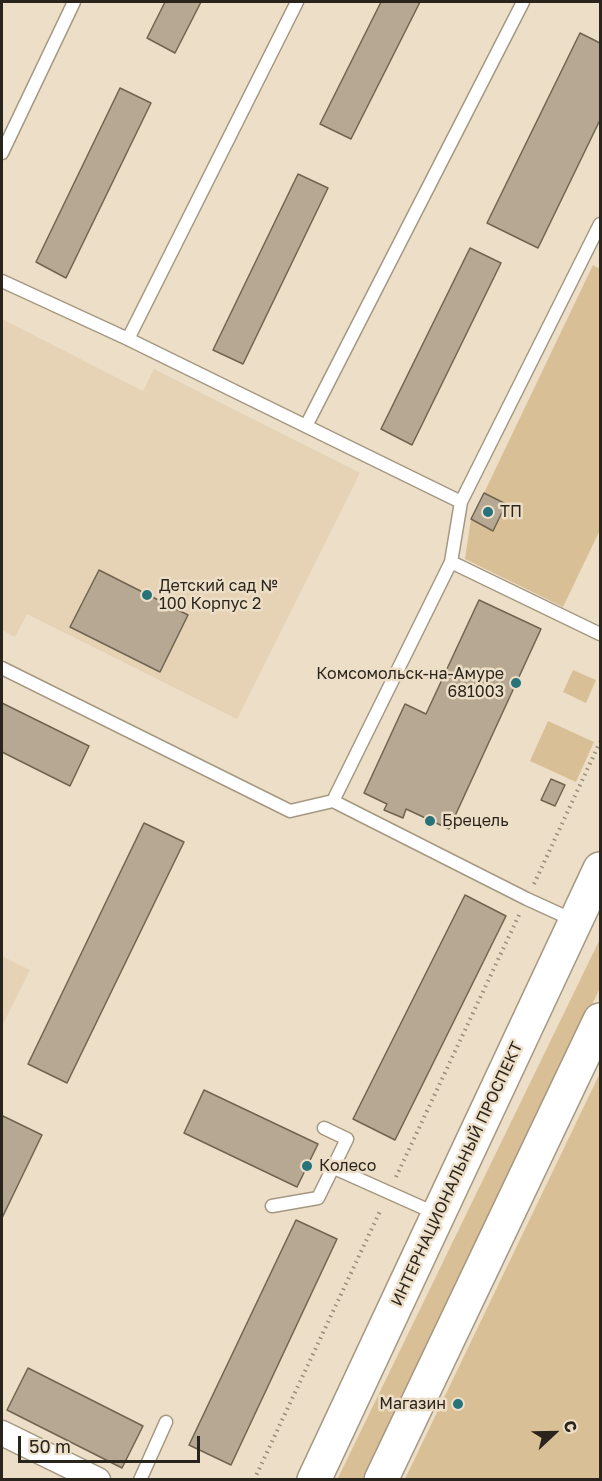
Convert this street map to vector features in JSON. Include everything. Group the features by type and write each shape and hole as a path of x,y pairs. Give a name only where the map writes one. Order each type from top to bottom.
{"main road":[{"name":"ИНТЕРНАЦИОНАЛЬНЫЙ ПРОСПЕКТ","path":"314,1479 600,869"},
{"path":"381,1479 600,1020"}],"street":[{"path":"2,1432 98,1479"}],"lane":[{"path":"2,153 74,2"},
{"path":"128,339 297,2"},
{"path":"306,426 523,2"},
{"path":"333,801 451,562 461,502 600,224"},
{"path":"2,280 461,502"},
{"path":"451,562 600,634"},
{"path":"2,668 290,811 333,801 526,899 576,921"},
{"path":"272,1206 318,1198 347,1139 324,1128"},
{"path":"334,1168 438,1215"},
{"path":"140,1479 166,1422"}],"path":[{"path":"254,1479 600,742"}],"shaded area":[{"path":"593,265 600,269 600,530 563,607 465,559 471,519 493,530 506,504 484,493"},
{"path":"2,319 143,391 154,369 360,473 237,719 27,614 15,637 2,630"},
{"path":"573,670 596,680 586,703 563,692"},
{"path":"548,721 594,742 576,782 530,761"},
{"path":"600,939 600,988 362,1479 337,1480"},
{"path":"2,956 30,970 2,1026"},
{"path":"600,1073 600,1479 405,1479"}],"building":[{"path":"165,2 201,2 175,53 147,38"},
{"path":"381,2 420,2 351,139 320,124"},
{"path":"580,33 600,43 600,120 538,248 487,223"},
{"path":"120,88 151,103 66,278 36,262"},
{"path":"298,174 328,188 243,364 213,350"},
{"path":"470,248 501,263 412,445 381,429"},
{"name":"ТП","path":"484,493 506,504 493,531 471,519"},
{"path":"99,570 188,615 160,672 70,627"},
{"path":"479,600 541,629 449,829 406,809 403,818 384,810 387,804 364,793 405,704 426,714"},
{"path":"2,703 89,746 70,786 2,752"},
{"path":"551,779 565,785 555,806 541,800"},
{"path":"144,823 184,842 67,1083 28,1064"},
{"path":"465,895 506,916 395,1140 353,1119"},
{"path":"204,1090 318,1144 297,1187 184,1133"},
{"path":"3,1116 42,1135 2,1218 2,1119"},
{"path":"296,1220 337,1239 231,1465 189,1445"},
{"path":"28,1368 143,1426 122,1468 7,1410"}],"place":[{"name":"ТП","path":"488,512"},
{"name":"Детский сад № 100 Корпус 2","path":"147,595"},
{"name":"Комсомольск-на-Амуре 681003","path":"516,683"},
{"name":"Брецель","path":"430,821"},
{"name":"Колесо","path":"307,1166"},
{"name":"Магазин","path":"458,1404"}]}
